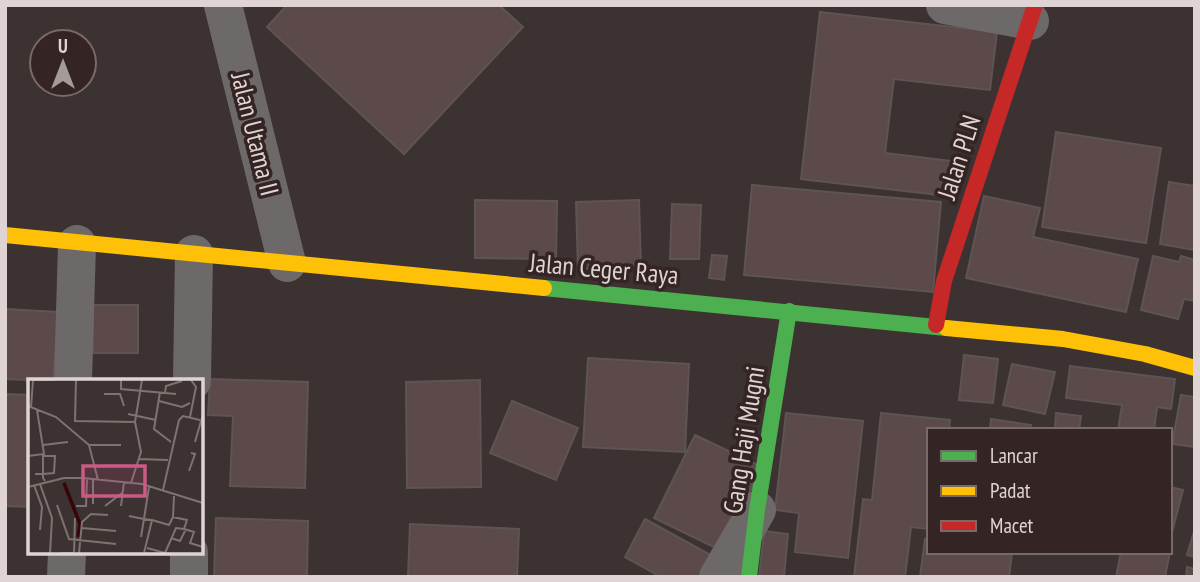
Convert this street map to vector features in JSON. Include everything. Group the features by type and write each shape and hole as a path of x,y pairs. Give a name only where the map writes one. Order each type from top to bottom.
{"main road":[{"name":"Jalan PLN","path":"936,325 944,281 1032,13"},
{"name":"Jalan Ceger Raya","path":"5,235 1063,339 1145,354 1195,368"},
{"name":"Gang Haji Mugni","path":"750,577 757,510 789,311"}],"street":[{"name":"Jalan Utama II","path":"223,5 286,263"},
{"path":"945,5 1032,13"},
{"path":"73,379 77,244"},
{"path":"192,379 194,254"},
{"path":"718,577 757,510"},
{"path":"66,577 67,554"},
{"path":"188,577 189,554"}],"building":[{"path":"287,5 499,5 523,27 404,154 267,27"},
{"path":"820,12 997,32 990,90 894,79 885,153 952,161 947,196 801,179"},
{"path":"1056,132 1161,148 1146,243 1042,227"},
{"path":"1169,182 1195,186 1195,250 1160,244"},
{"path":"752,185 941,202 933,292 744,275"},
{"path":"984,196 1040,208 1033,237 1138,259 1126,312 966,278"},
{"path":"475,200 557,201 556,259 475,258"},
{"path":"639,200 641,267 578,269 576,202"},
{"path":"672,204 701,205 699,259 670,259"},
{"path":"712,255 727,256 724,280 709,278"},
{"path":"1153,256 1179,262 1181,256 1195,260 1195,301 1184,299 1178,319 1141,310"},
{"path":"93,305 138,305 138,353 93,353"},
{"path":"5,309 58,312 53,379 5,379"},
{"path":"964,355 998,359 993,403 959,400"},
{"path":"588,358 689,364 685,452 583,447"},
{"path":"1012,364 1055,372 1045,414 1003,405"},
{"path":"1070,366 1175,379 1171,409 1157,407 1154,428 1118,428 1122,405 1066,398"},
{"path":"210,379 308,382 305,488 230,486 233,416 208,415"},
{"path":"480,380 481,487 407,488 406,382"},
{"path":"5,394 28,395 28,507 5,506"},
{"path":"1181,395 1195,397 1195,447 1172,444"},
{"path":"512,401 578,428 556,480 490,453"},
{"path":"786,413 863,421 848,558 795,552 799,513 775,510"},
{"path":"881,413 950,420 949,428 927,428 927,529 911,527 905,577 854,577 863,499 872,500"},
{"path":"1056,413 1081,416 1079,428 1055,428"},
{"path":"991,419 1031,425 1030,428 990,428"},
{"path":"695,435 762,467 722,551 654,518"},
{"path":"1172,487 1183,490 1172,532"},
{"path":"216,518 308,521 307,577 214,577"},
{"path":"645,519 716,558 706,577 661,577 625,557"},
{"path":"410,524 519,529 517,577 408,577"},
{"path":"1195,528 1195,557 1187,555"},
{"path":"764,531 788,534 784,577 759,577"},
{"path":"925,539 927,554 1012,554 1009,577 920,577"},
{"path":"1121,554 1170,554 1165,577 1116,577"},
{"path":"1187,567 1195,569 1195,577 1186,577"}],"traffic: fast":[{"path":"544,288 946,328"},
{"path":"749,577 789,311"}],"traffic: slow":[{"path":"5,235 544,288"},
{"path":"946,328 1063,339 1145,354 1195,368"}],"traffic: jam":[{"path":"936,325 944,281 1035,5"}]}
